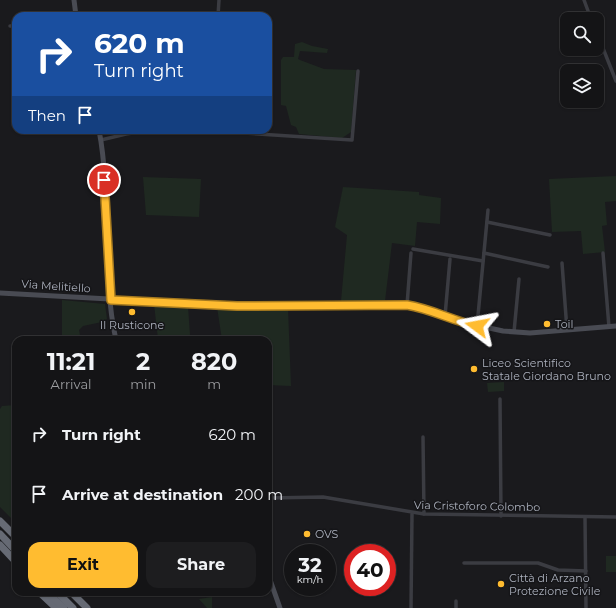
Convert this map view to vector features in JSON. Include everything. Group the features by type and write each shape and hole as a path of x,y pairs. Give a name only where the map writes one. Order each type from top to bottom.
{"highway":[{"path":"0,521 12,533"},
{"path":"0,534 12,547"},
{"path":"0,544 12,558"},
{"path":"0,552 12,564"},
{"path":"43,596 56,608"},
{"path":"53,596 73,608"},
{"path":"60,596 66,605"},
{"path":"75,596 87,608"}],"street":[{"path":"74,0 76,12"},
{"path":"218,12 219,0"},
{"path":"584,0 589,12"},
{"path":"604,51 616,81"},
{"path":"258,134 352,140 358,71"},
{"path":"100,134 105,188 111,300 116,336"},
{"path":"101,140 126,134"},
{"path":"477,326 488,210"},
{"path":"487,222 550,235"},
{"path":"407,305 412,251 483,261"},
{"path":"604,253 609,327"},
{"path":"484,254 548,267"},
{"path":"445,316 450,259"},
{"path":"562,263 567,330"},
{"path":"514,332 519,278"},
{"name":"Via Melitiello","path":"0,293 237,306 407,305 427,309 457,321 477,326 530,333 616,326"},
{"path":"500,399 501,516"},
{"path":"423,437 424,514"},
{"name":"Via Cristoforo Colombo","path":"272,498 323,497 412,514 616,517"},
{"path":"411,608 412,514"},
{"path":"585,517 586,608"},
{"path":"464,562 538,563 558,570 586,571"},
{"path":"272,585 280,608"},
{"path":"456,601 456,608"}],"shaded area":[{"path":"302,42 312,46 328,49 327,53 300,51 298,59 324,69 356,70 351,132 342,138 299,134 296,127 291,125 286,106 281,105 281,60 283,57 294,57 295,44"},
{"path":"616,176 616,201 605,202 607,225 602,226 605,252 583,254 581,231 552,232 549,179"},
{"path":"143,177 201,179 199,217 146,215"},
{"path":"343,187 419,192 419,195 441,198 440,224 417,222 415,246 392,243 385,301 341,301 347,235 335,227"},
{"path":"62,300 105,304 107,319 102,322 83,326 79,330 80,336 62,336"},
{"path":"154,304 188,306 190,335 158,336"},
{"path":"217,307 254,309 288,308 291,386 272,385 272,336 221,336"},
{"path":"504,382 504,391 488,392 487,383"},
{"path":"12,405 12,519 0,507 0,409 2,406"},
{"path":"606,556 616,556 616,572 606,572"},
{"path":"212,597 212,608 207,608 199,599"}],"place":[{"name":"Il Rusticone","path":"132,312"},
{"name":"Toil","path":"547,324"},
{"name":"Liceo Scientifico Statale Giordano Bruno","path":"474,369"},
{"name":"OVS","path":"307,534"},
{"name":"Città di Arzano Protezione Civile","path":"501,584"}],"route":[{"path":"104,180 111,300 237,306 407,305 432,310 457,321 477,326"}]}
